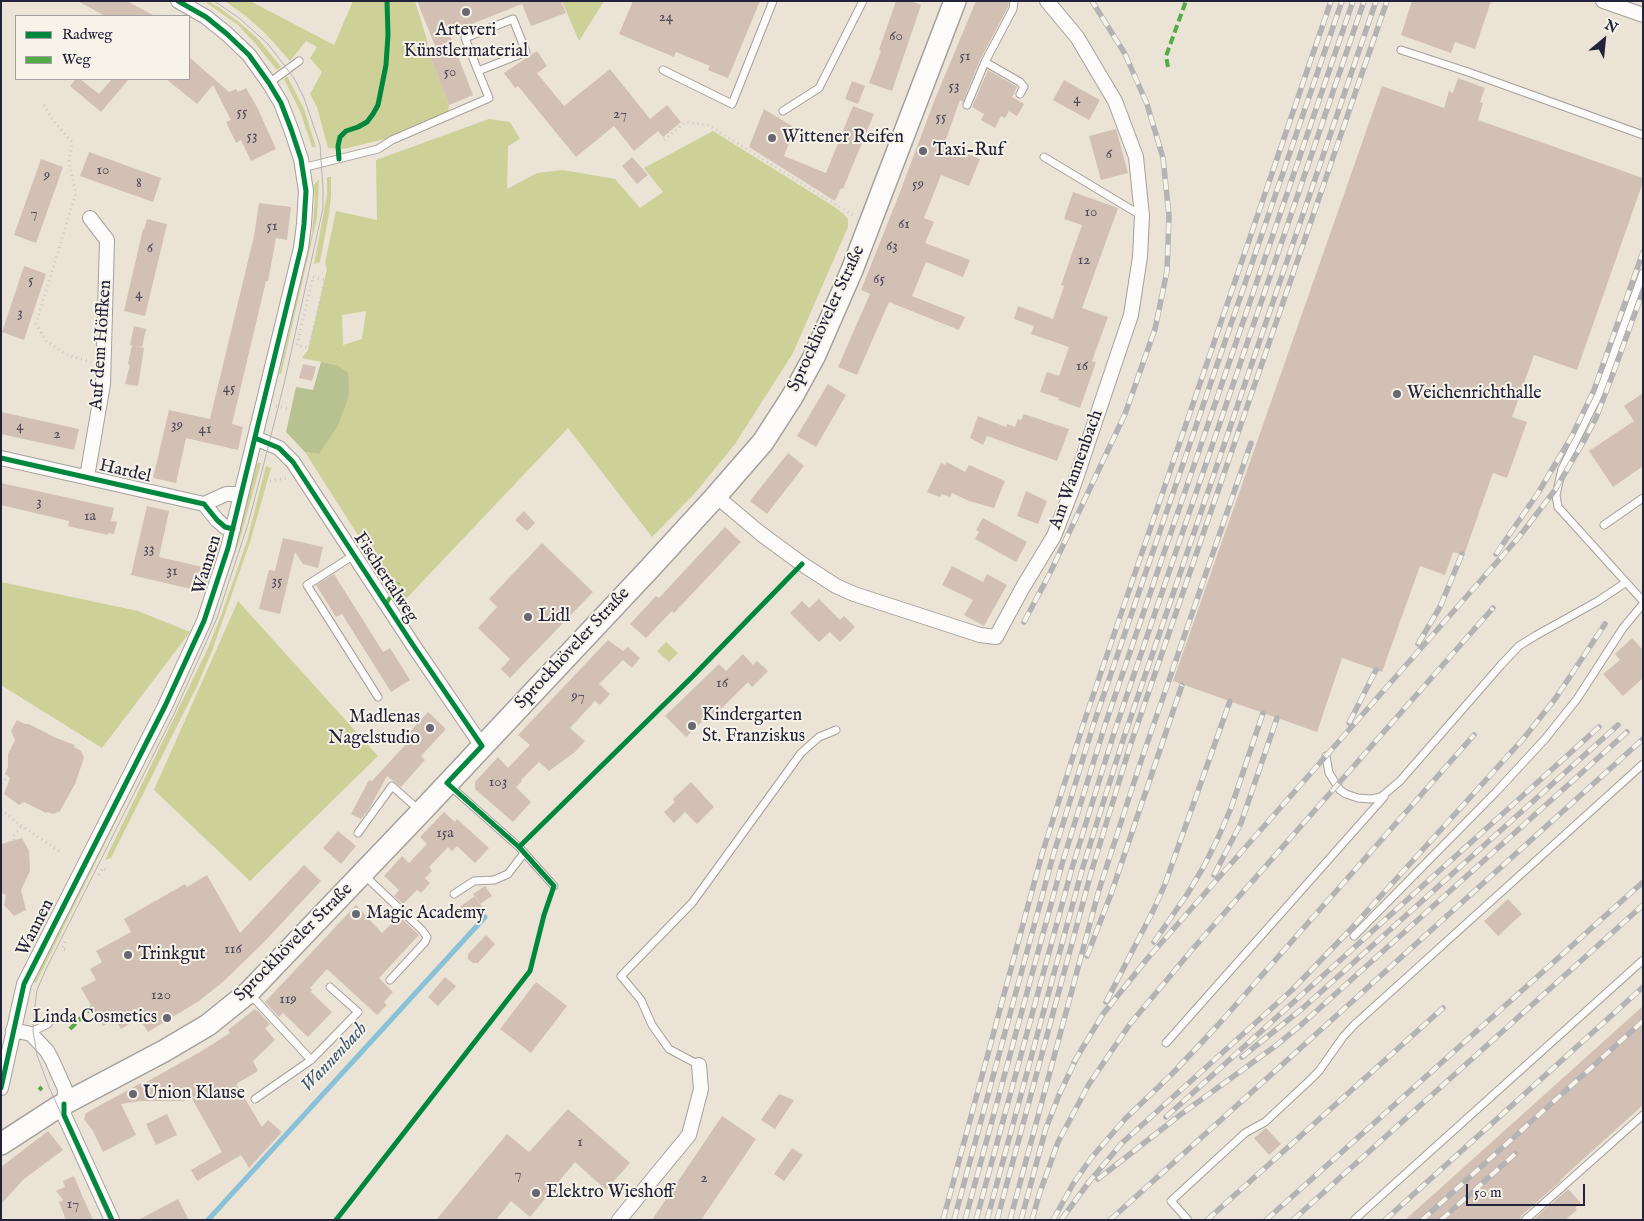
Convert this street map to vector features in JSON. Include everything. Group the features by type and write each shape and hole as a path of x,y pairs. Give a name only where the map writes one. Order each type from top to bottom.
{"main road":[{"name":"Sprockhöveler Straße","path":"1,1144 64,1104 164,1051 201,1029 248,992 421,812 716,496 762,442 792,397 814,357 830,321 871,223 955,1"}],"street":[{"name":"Wannen","path":"1,1088 5,1050 13,1030 28,974 165,706 204,621 219,579 233,529 301,248 306,191 292,129 280,103 269,82 249,55 206,17 178,1"},
{"name":"Am Wannenbach","path":"716,496 760,533 836,586 854,594 980,635 996,637 1054,536 1073,487 1131,316 1140,257 1142,216 1136,157 1115,101 1077,37 1047,1"},
{"path":"1603,1 1643,15"},
{"name":"Auf dem Höffken","path":"87,477 103,384 107,240 90,218"},
{"name":"Fischertalweg","path":"255,438 285,452 302,475 413,645 482,746"},
{"name":"Hardel","path":"1,458 204,504"},
{"path":"233,529 225,527 204,504 226,494 241,494"},
{"path":"13,1030 31,1034 47,1051 52,1060 65,1089 64,1115 112,1220"},
{"path":"619,1220 689,1135 701,1089 699,1065"}],"lane":[{"path":"663,70 732,104 774,1"},
{"path":"783,111 819,88 863,1"},
{"path":"967,106 985,62 1013,9 1014,1"},
{"path":"302,168 378,149 392,140 489,98 478,71 465,38 513,19 526,52 478,71"},
{"path":"1401,50 1643,135"},
{"path":"269,82 299,61"},
{"path":"985,62 1020,82 1024,87 1020,94"},
{"path":"1044,157 1142,216"},
{"path":"1354,936 1490,799 1545,739 1572,705 1622,628 1643,603 1558,507 1556,495 1562,469 1599,394 1640,287 1643,273"},
{"path":"1604,525 1643,498"},
{"path":"354,555 307,585 378,697"},
{"path":"1166,1043 1519,646 1598,602 1625,583"},
{"path":"699,1065 669,1049 652,1025 641,1000 621,976 692,903 801,753 819,737 836,730"},
{"path":"1326,756 1331,778 1336,786 1346,794 1358,798 1376,799 1392,787"},
{"path":"1188,1220 1171,1201 1245,1133 1265,1122 1319,1071 1354,1024 1643,764"},
{"path":"447,783 524,853 554,886"},
{"path":"358,832 392,786 421,812"},
{"path":"454,894 474,881 494,880 508,874 524,853"},
{"path":"362,873 422,930 426,937 425,942 390,980"},
{"path":"1354,1220 1643,960"},
{"path":"256,1099 311,1060 358,1012 330,987"},
{"path":"248,992 311,1060"},
{"path":"31,1034 33,1031 48,1024"},
{"path":"1525,1220 1643,1115"}],"path":[{"path":"44,105 53,120 72,142 69,163 76,193 36,324 47,342 67,355 104,366"},
{"path":"664,140 686,122 708,125 848,213 871,223"},
{"path":"313,277 325,280 309,348 297,345 313,277"},
{"path":"274,405 288,409"},
{"path":"1,783 8,776"},
{"path":"1,810 59,851"},
{"path":"14,840 13,836 22,826"},
{"path":"99,875 103,868 106,870"},
{"path":"65,950 62,949 67,938"}],"green space":[{"path":"204,1 208,1 220,8 240,23 259,40 281,67 277,70 238,25"},
{"path":"225,1 250,1 334,45 353,1 415,1 427,40 428,51 449,105 448,112 389,138 343,149 328,148 317,107 310,94 322,72 310,58 317,47 306,41 290,61 266,34"},
{"path":"562,1 604,1 579,41"},
{"path":"287,76 304,109 316,147 312,147 300,111 284,79"},
{"path":"489,119 510,122 520,139 508,146 507,189 537,173 563,170 615,179 640,208 663,192 644,168 713,131 833,206 848,219 848,227 793,353 735,444 696,492 652,537 568,428 403,602 389,584 305,452 319,454 337,365 302,358 308,350 327,269 325,263 336,211 377,220 376,160","holes":["366,311 362,339 343,345 342,315"]},
{"path":"327,177 331,177 329,214 320,262 314,264 327,195"},
{"path":"319,179 317,218 281,374 279,374 312,233 315,201 314,185"},
{"path":"321,362 337,365 348,373 349,389 348,398 338,425 319,454 305,452 286,432 296,387 313,390"},
{"path":"257,463 261,463 240,539 215,611 237,538"},
{"path":"266,466 271,468 250,542 212,651 197,686 111,858 105,860 208,648 247,541"},
{"path":"1,582 138,611 190,632 102,748 1,685"},
{"path":"238,601 378,756 250,881 154,790"},
{"path":"666,642 678,653 669,662 657,651"},
{"path":"184,680 186,680 36,983 33,982"}],"building":[{"path":"78,1 127,1 153,15 103,15"},
{"path":"417,1 561,1 566,13 531,26 522,4 449,33 473,95 449,105 428,51 436,48"},
{"path":"633,1 760,1 728,78 708,70 710,66 676,52 674,57 619,34"},
{"path":"896,1 911,1 921,5 892,91 869,83"},
{"path":"976,1 1009,1 1008,7 980,60 963,102 960,100 944,148 966,158 968,154 980,159 969,186 941,175 924,218 934,222 925,243 970,260 963,277 926,262 912,296 965,317 959,330 889,302 857,375 838,367 870,294 861,290 935,99"},
{"path":"1412,1 1491,1 1475,49 1455,42 1451,53 1401,35"},
{"path":"537,51 547,66 537,73 564,106 610,69 650,119 667,105 681,122 663,137 658,131 634,151 614,126 576,157 518,86 515,88 504,73"},
{"path":"190,58 229,92 236,89 238,92 246,88 276,149 251,161 241,140 236,143 226,122 231,120 213,85 197,104 167,80 190,80"},
{"path":"988,70 1016,86 1012,97 1024,104 1017,116 1009,111 1005,118 1001,116 995,128 981,120 984,114 972,107"},
{"name":"Weichenrichthalle","path":"1458,78 1485,88 1480,102 1483,103 1478,120 1643,178 1643,182 1577,370 1534,355 1512,417 1527,422 1507,478 1493,473 1464,555 1453,552 1445,575 1420,566 1382,672 1342,658 1317,732 1173,681 1382,86 1444,108 1449,91 1453,93"},
{"path":"75,80 81,80 99,94 111,80 128,80 101,112 70,86"},
{"path":"1064,80 1100,100 1089,120 1053,100"},
{"path":"852,81 865,86 858,104 845,99"},
{"path":"853,106 874,114 843,189 841,188 835,201 749,147 764,109 795,128 784,156 826,173"},
{"path":"1116,129 1128,173 1101,180 1089,136"},
{"path":"89,152 161,178 153,202 80,176"},
{"path":"632,157 648,175 637,184 622,166"},
{"path":"41,159 63,167 36,243 14,235"},
{"path":"1073,192 1118,208 1082,308 1108,317 1092,361 1096,362 1080,408 1040,392 1047,372 1059,376 1069,347 1031,334 1034,326 1014,319 1018,306 1053,319 1064,286 1061,285 1082,225 1064,219"},
{"path":"259,203 291,207 287,240 276,238 268,281 266,281 232,424 243,427 238,450 186,438 176,483 153,478 169,410 210,419 254,236"},
{"path":"147,219 167,224 145,316 124,311"},
{"path":"24,266 46,274 24,340 2,332"},
{"path":"134,326 146,329 142,347 136,346 144,348 138,386 125,384 130,365 128,364"},
{"path":"303,364 316,367 312,381 299,378"},
{"path":"828,384 846,395 816,447 797,436"},
{"path":"1643,393 1643,466 1613,487 1589,451 1634,421 1624,406"},
{"path":"1,412 79,429 74,450 1,434"},
{"path":"1024,414 1069,429 1057,461 987,436 983,445 970,438 978,416 1006,427 1007,424 1015,427 1018,419 1021,420"},
{"path":"788,453 804,466 767,514 750,501"},
{"path":"947,462 965,472 969,465 1005,481 994,508 969,501 952,493 950,497 942,494 940,497 927,492 941,463 945,465"},
{"path":"1,483 114,508 111,521 117,522 114,534 108,533 108,535 68,526 69,521 1,505"},
{"path":"1026,491 1047,501 1038,524 1017,516"},
{"path":"147,506 169,511 159,557 211,569 204,592 131,575"},
{"path":"524,511 535,523 527,531 515,520"},
{"path":"983,518 1027,542 1016,562 975,539 979,532 976,530"},
{"path":"725,527 741,542 674,613 672,611 646,638 630,624 656,596 659,598"},
{"path":"283,538 323,547 318,568 303,564 295,552 280,614 259,609 269,570 275,571"},
{"name":"Lidl","path":"542,543 593,592 510,678 501,669 510,659 478,628 497,607 489,599"},
{"path":"952,566 983,582 987,574 1007,585 984,626 964,615 973,600 942,585"},
{"path":"334,574 383,652 390,648 410,680 391,692 342,614 336,617 316,585"},
{"path":"819,599 840,620 844,616 855,627 840,642 830,632 819,642 790,613 802,601 809,608"},
{"path":"1632,638 1643,650 1643,678 1623,696 1603,674 1620,660 1615,654"},
{"path":"608,640 623,651 628,647 640,658 632,668 623,660 599,684 610,694 600,705 595,701 570,728 585,741 575,752 549,771 539,762 521,780 516,787 531,802 513,822 475,789 475,782 498,757 508,768 530,745 518,735"},
{"path":"743,654 753,665 757,661 768,671 752,687 748,682 713,717 710,714 686,737 665,716 719,664 726,671"},
{"path":"428,712 446,729 421,756 425,760 401,787 387,776 369,809 361,819 351,814 369,780 372,781 407,743 403,739"},
{"path":"17,720 75,745 74,747 81,751 84,758 75,784 60,811 53,814 46,813 24,802 19,805 4,794 10,778 5,774 8,767 8,754 15,740 11,731"},
{"path":"691,782 714,807 697,824 685,812 674,823 664,812 675,802 673,799"},
{"path":"444,812 455,822 457,819 489,848 475,863 457,846 452,851 448,847 429,867 432,871 425,878 430,883 421,893 417,890 403,904 394,896 399,890 384,876 402,856 409,863 427,844 420,837"},
{"path":"338,831 356,846 341,864 323,848"},
{"path":"22,838 29,851 30,871 21,890 26,910 14,916 4,905 6,895 1,893 1,844"},
{"path":"304,865 321,881 265,941 224,981 199,1001 148,1032 139,1018 121,1029 115,1019 103,1026 81,988 96,980 90,969 102,962 96,951 131,932 124,919 185,884 187,887 207,875 240,933"},
{"path":"485,886 492,896 480,904 473,894"},
{"path":"475,896 483,908 465,920 457,909"},
{"path":"1508,899 1522,914 1498,936 1484,921"},
{"path":"356,905 382,933 399,916 419,935 379,978 393,992 384,1002 387,1005 377,1015 327,969 310,988 311,992 332,1012 308,1037 283,1013 279,1017 265,1002"},
{"path":"486,935 495,944 478,963 473,963 468,959 468,954"},
{"path":"445,977 456,986 438,1006 428,997"},
{"path":"536,982 567,1006 531,1053 500,1029"},
{"path":"1643,1006 1643,1105 1521,1216 1520,1220 1405,1220"},
{"path":"255,1009 270,1024 265,1028 275,1040 253,1061 258,1071 236,1084 262,1127 268,1120 282,1132 249,1168 241,1155 197,1181 191,1170 222,1152 191,1097 184,1101 140,1101 121,1104 136,1135 103,1152 93,1131 84,1119 86,1113 200,1052 230,1033 228,1030"},
{"path":"779,1094 794,1100 775,1129 761,1120"},
{"path":"568,1109 630,1163 606,1190 575,1162 530,1217 511,1201 496,1220 436,1220 507,1134 529,1152"},
{"path":"167,1114 177,1135 156,1145 146,1124"},
{"path":"722,1116 756,1139 701,1220 652,1220"},
{"path":"1266,1128 1281,1144 1269,1155 1254,1138"},
{"path":"48,1131 63,1150 24,1179 1,1204 1,1167"},
{"path":"792,1148 803,1155 784,1181 774,1174"},
{"path":"74,1176 93,1220 66,1220 59,1202 63,1200 56,1191 65,1187 63,1181"},
{"path":"1568,1189 1581,1203 1575,1208 1577,1210 1565,1220 1533,1220"},
{"path":"178,1199 189,1220 138,1220"}],"waterway":[{"name":"Wannenbach","path":"208,1220 485,917"}],"tram line":[{"path":"109,1220 49,1087 37,1055 33,1031 37,990 174,714 217,618 248,524 263,467 284,384 323,208 320,145 304,98 294,78 268,44 239,18 214,1"}],"railway":[{"path":"1024,622 1050,573 1125,414 1155,329 1167,271 1169,216 1163,158 1147,104 1125,54 1092,1"},
{"path":"943,1220 1042,854 1084,722 1331,1"},
{"path":"954,1220 1053,856 1094,723 1342,1"},
{"path":"965,1220 1062,864 1105,725 1353,1"},
{"path":"976,1220 1072,868 1114,733 1364,1"},
{"path":"987,1220 1082,870 1123,740 1376,1"},
{"path":"997,1220 1091,873 1130,746 1387,1"},
{"path":"1496,554 1538,493 1572,436 1594,390 1643,252"},
{"path":"1074,1062 1103,1014 1147,959 1519,537 1555,490 1596,418 1643,291"},
{"path":"1010,1220 1099,890 1140,764 1251,443"},
{"path":"1418,644 1440,607 1462,554"},
{"path":"1032,1220 1058,1142 1089,1084 1130,1024 1191,951 1493,608"},
{"path":"1061,1220 1089,1182 1122,1143 1292,990 1349,931 1524,738 1555,699 1605,624"},
{"path":"1349,723 1376,670"},
{"path":"1087,956 1111,894 1182,685"},
{"path":"1106,1002 1165,884 1230,701"},
{"path":"1154,942 1188,893 1218,838 1231,808 1263,713"},
{"path":"1214,875 1241,823 1277,718"},
{"path":"1242,1057 1303,1008 1618,725"},
{"path":"1166,1117 1599,727"},
{"path":"1098,1179 1302,1024 1627,732"},
{"path":"1053,1220 1073,1184 1092,1157 1125,1119 1173,1073 1218,1025 1474,735"},
{"path":"1110,1220 1643,739"},
{"path":"1266,1220 1643,882"},
{"path":"1293,1220 1643,905"},
{"path":"1385,1220 1643,987"},
{"path":"1207,1220 1443,1008"},
{"path":"1422,1220 1643,1021"},
{"path":"1021,1220 1046,1128 1077,1057"},
{"path":"1441,1220 1515,1154"}],"marked path":[{"path":"1168,67 1166,56 1186,1"},
{"path":"386,604 399,583"},
{"path":"70,1029 92,1007"},
{"path":"39,1087 42,1090"}],"cycle path":[{"path":"1,1088 24,984 165,706 204,621 228,548 301,248 306,191 301,159 281,103 249,55 206,17 178,1"},
{"path":"339,159 338,146 340,137 346,131 367,122 378,105 386,65 388,35 387,1"},
{"path":"255,438 279,448 293,462 482,746 447,783 519,847 554,886 544,915 530,971 336,1220"},
{"path":"1,458 204,504 225,527 233,529"},
{"path":"519,847 692,677 802,564"},
{"path":"64,1104 64,1115 112,1220"}],"place":[{"name":"Arteveri Künstlermaterial","path":"466,12"},
{"name":"Wittener Reifen","path":"772,138"},
{"name":"Taxi-Ruf","path":"923,151"},
{"name":"Weichenrichthalle","path":"1397,394"},
{"name":"Lidl","path":"528,617"},
{"name":"Kindergarten St. Franziskus","path":"692,726"},
{"name":"Madlenas Nagelstudio","path":"430,728"},
{"name":"Magic Academy","path":"356,914"},
{"name":"Trinkgut","path":"128,955"},
{"name":"Linda Cosmetics","path":"167,1018"},
{"name":"Union Klause","path":"133,1094"},
{"name":"Elektro Wieshoff","path":"536,1193"}]}
